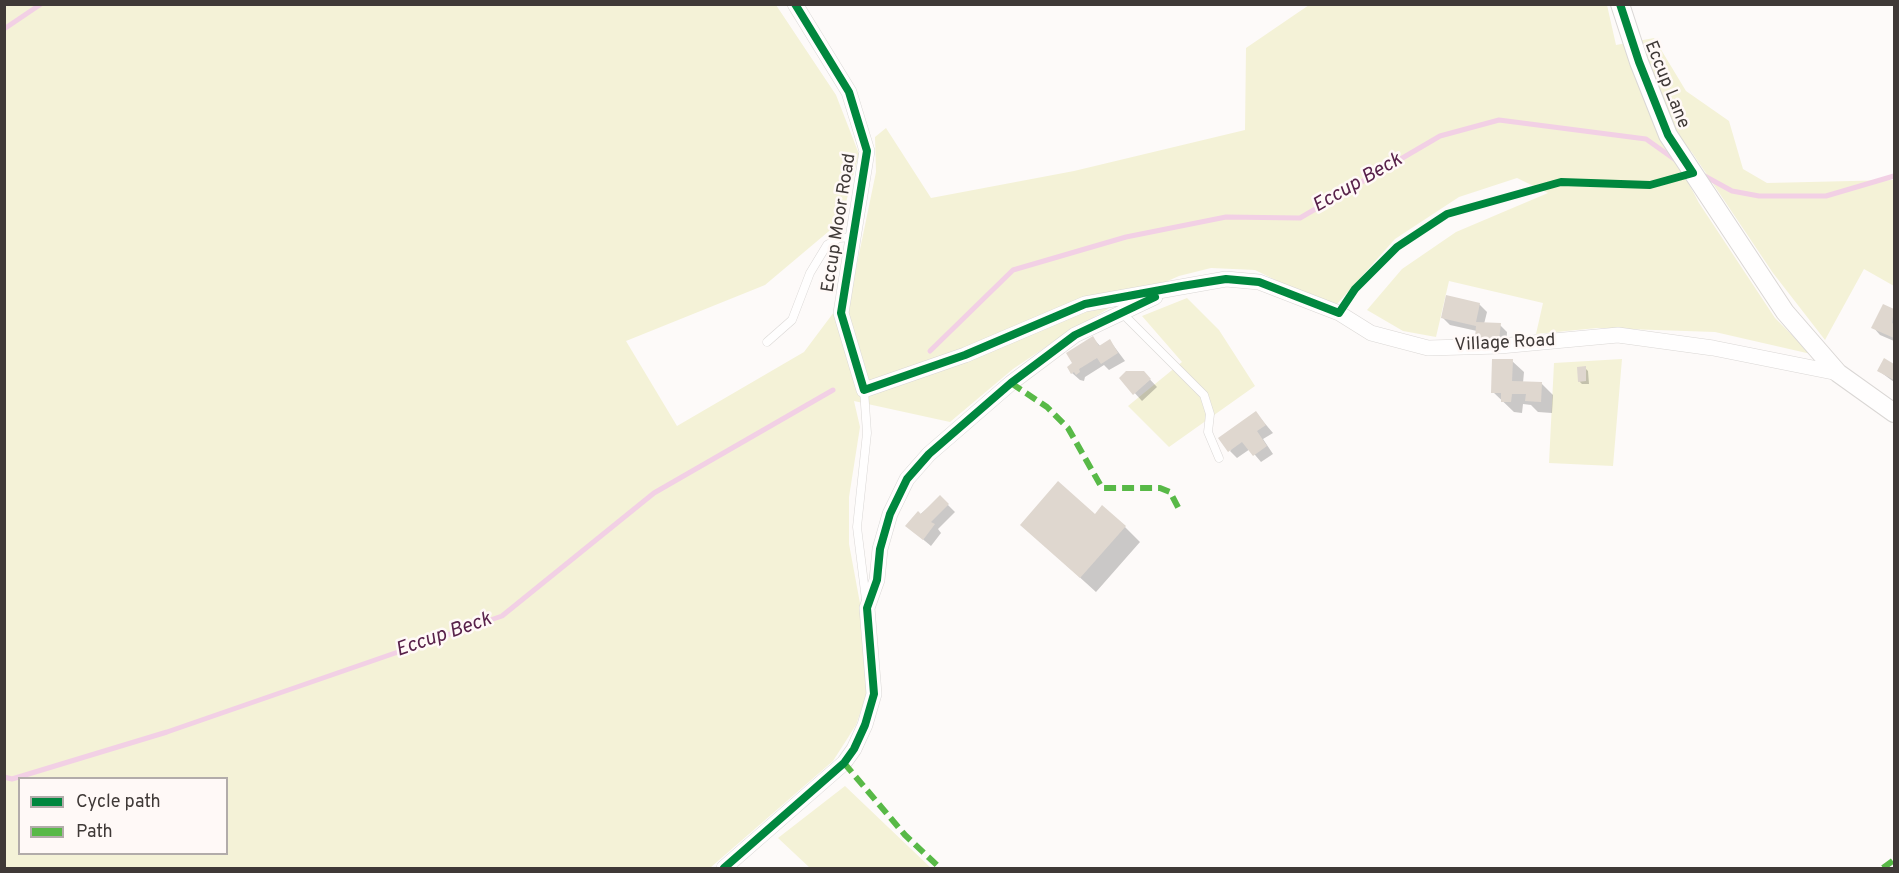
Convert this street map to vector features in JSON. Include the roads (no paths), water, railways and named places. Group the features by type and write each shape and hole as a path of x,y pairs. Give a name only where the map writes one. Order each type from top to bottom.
{"street":[{"name":"Eccup Moor Road","path":"795,4 849,92 867,151 841,313 864,390"},
{"name":"Eccup Lane","path":"1620,4 1639,62 1668,135 1785,312 1838,373 1894,414"},
{"name":"Village Road","path":"1182,286 1226,279 1259,282 1339,313 1371,333 1428,348 1500,346 1618,335 1713,348 1838,373"},
{"path":"864,390 965,355 1085,304 1182,286"},
{"path":"724,868 844,763 865,725 874,694 867,608 877,579 880,549 890,514 907,479 929,454 1011,383 1075,335 1182,286"}],"lane":[{"path":"767,342 792,320 810,273 827,245 840,238 853,237"},
{"path":"1121,312 1204,394 1210,414 1208,432 1219,458"},
{"name":"Eccup Moor Road","path":"864,390 867,433 857,527 867,608"}],"waterway":[{"path":"4,29 41,4"},
{"name":"Eccup Beck","path":"930,351 1013,270 1126,237 1226,217 1300,218 1440,136 1499,120 1646,139 1677,161"},
{"path":"1701,174 1732,191 1759,196 1826,196 1894,176"},
{"name":"Eccup Beck","path":"19,777 167,732 502,616 654,493 833,390"},
{"name":"Eccup Beck","path":"4,777 12,779 18,777"}]}
